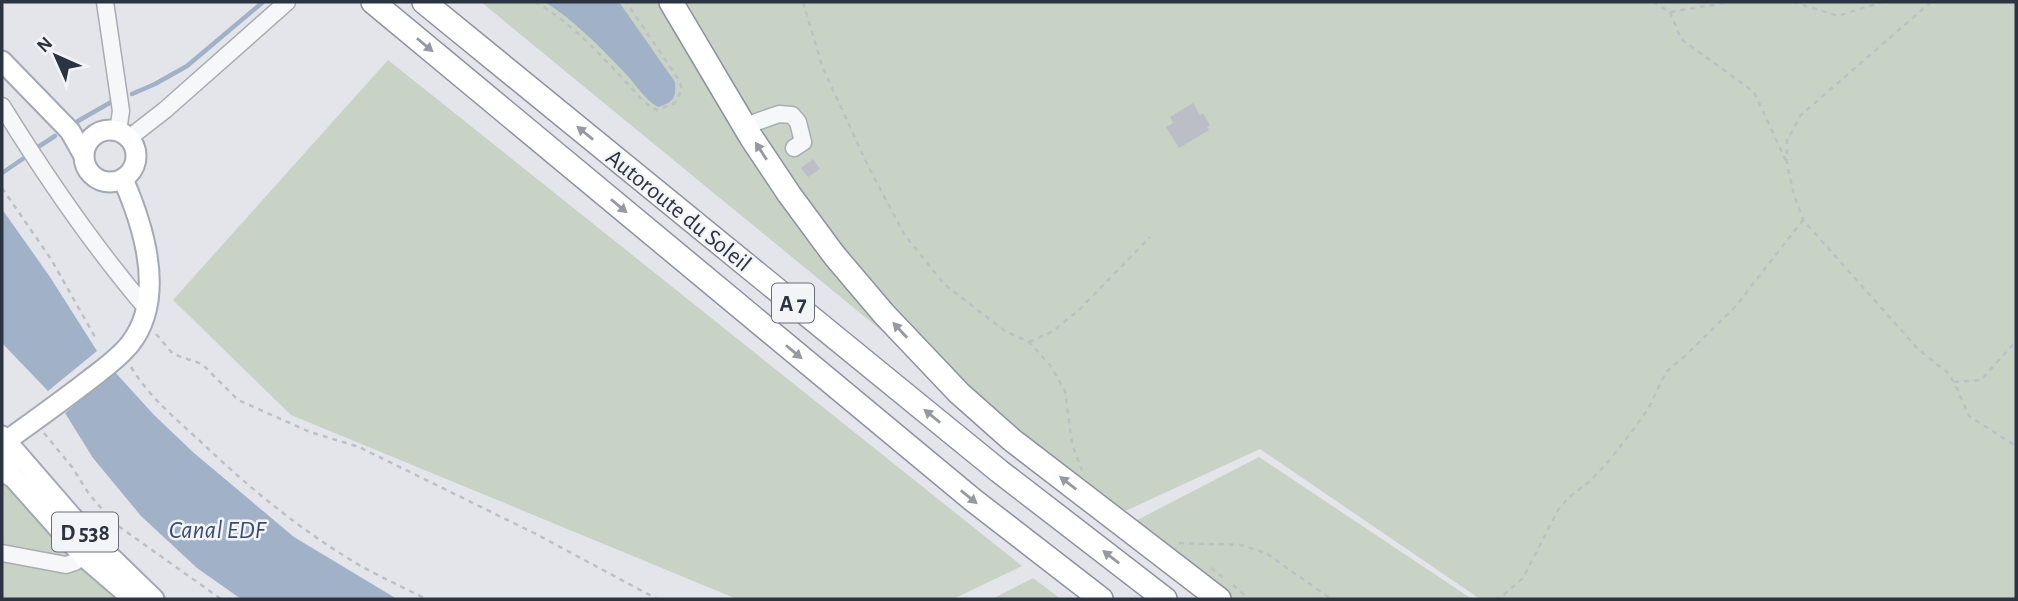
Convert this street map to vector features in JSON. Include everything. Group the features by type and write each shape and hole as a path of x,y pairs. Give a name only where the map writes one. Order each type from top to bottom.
{"highway":[{"name":"Autoroute du Soleil","path":"373,2 973,500 1101,599"},
{"name":"Autoroute du Soleil","path":"424,2 989,463 1165,599"},
{"path":"671,2 789,194 834,255 884,314 959,393 1012,440 1219,599"}],"main road":[{"path":"2,61 70,131 88,145"},
{"path":"103,131 124,134 134,145 134,167 123,179 116,182 99,180 87,169 88,145 103,131"},
{"path":"7,453 47,415 117,358 134,337 147,309 149,289 141,226 123,179"},
{"name":"D 538","path":"7,453 133,599"},
{"name":"D 538","path":"86,546 152,599"}],"street":[{"path":"105,2 124,134 165,110 288,2"},
{"path":"2,106 65,203 147,309"},
{"path":"745,126 779,114 792,115 798,122 803,142 794,148"},
{"path":"2,553 66,565 86,546"}],"path":[{"path":"535,2 548,9 582,38 646,105 657,110 675,103 682,89 679,80 626,2"},
{"path":"803,2 822,66 868,166 904,234 944,284 1005,331 1029,342 1050,365 1065,391 1072,444 1082,469"},
{"path":"1653,2 1670,12 1681,39 1754,92 1787,164 1803,220 1918,349 1948,373 1969,416 2016,446"},
{"path":"1670,12 1731,2"},
{"path":"1793,2 1838,16 1882,2"},
{"path":"1787,164 1787,140 1801,115 1931,2"},
{"path":"2,188 51,259 95,337"},
{"path":"1495,599 1500,598 1523,578 1558,510 1608,463 1648,410 1666,372 1735,307 1803,220"},
{"path":"1029,342 1053,331 1080,309 1150,237"},
{"path":"134,337 148,340 157,333 173,354 202,364 238,400 310,432 359,447 536,534 657,599"},
{"path":"1954,382 1981,380 2016,341"},
{"path":"117,358 168,412 281,512 347,558 426,599"},
{"path":"47,415 72,467 89,494 114,523 221,599"},
{"path":"1179,543 1241,545 1266,553 1331,599"}],"green space":[{"path":"481,2 2016,2 2016,599 1480,599 1260,449 1110,518"},
{"path":"388,60 1022,566 953,599 737,599 291,415 173,300"},
{"path":"1259,457 1472,599 1206,599 1112,533"},
{"path":"2,476 19,496 118,599 2,599"},
{"path":"1033,578 1061,599 992,599"}],"water":[{"path":"545,2 619,2 675,82 673,99 658,107 586,34"},
{"path":"2,209 97,351 48,391 2,343"},
{"name":"Canal EDF","path":"115,372 154,415 194,453 294,537 397,599 241,599 197,568 141,516 93,458 65,413"}],"building":[{"path":"1193,103 1200,115 1203,113 1210,125 1207,127 1209,130 1179,148 1166,127 1173,123 1170,117"},
{"path":"813,159 820,169 808,177 801,168"}],"waterway":[{"path":"132,94 187,66 263,2"},
{"path":"78,121 113,101"},
{"path":"35,149 55,136"},
{"path":"2,173 27,156"}]}
